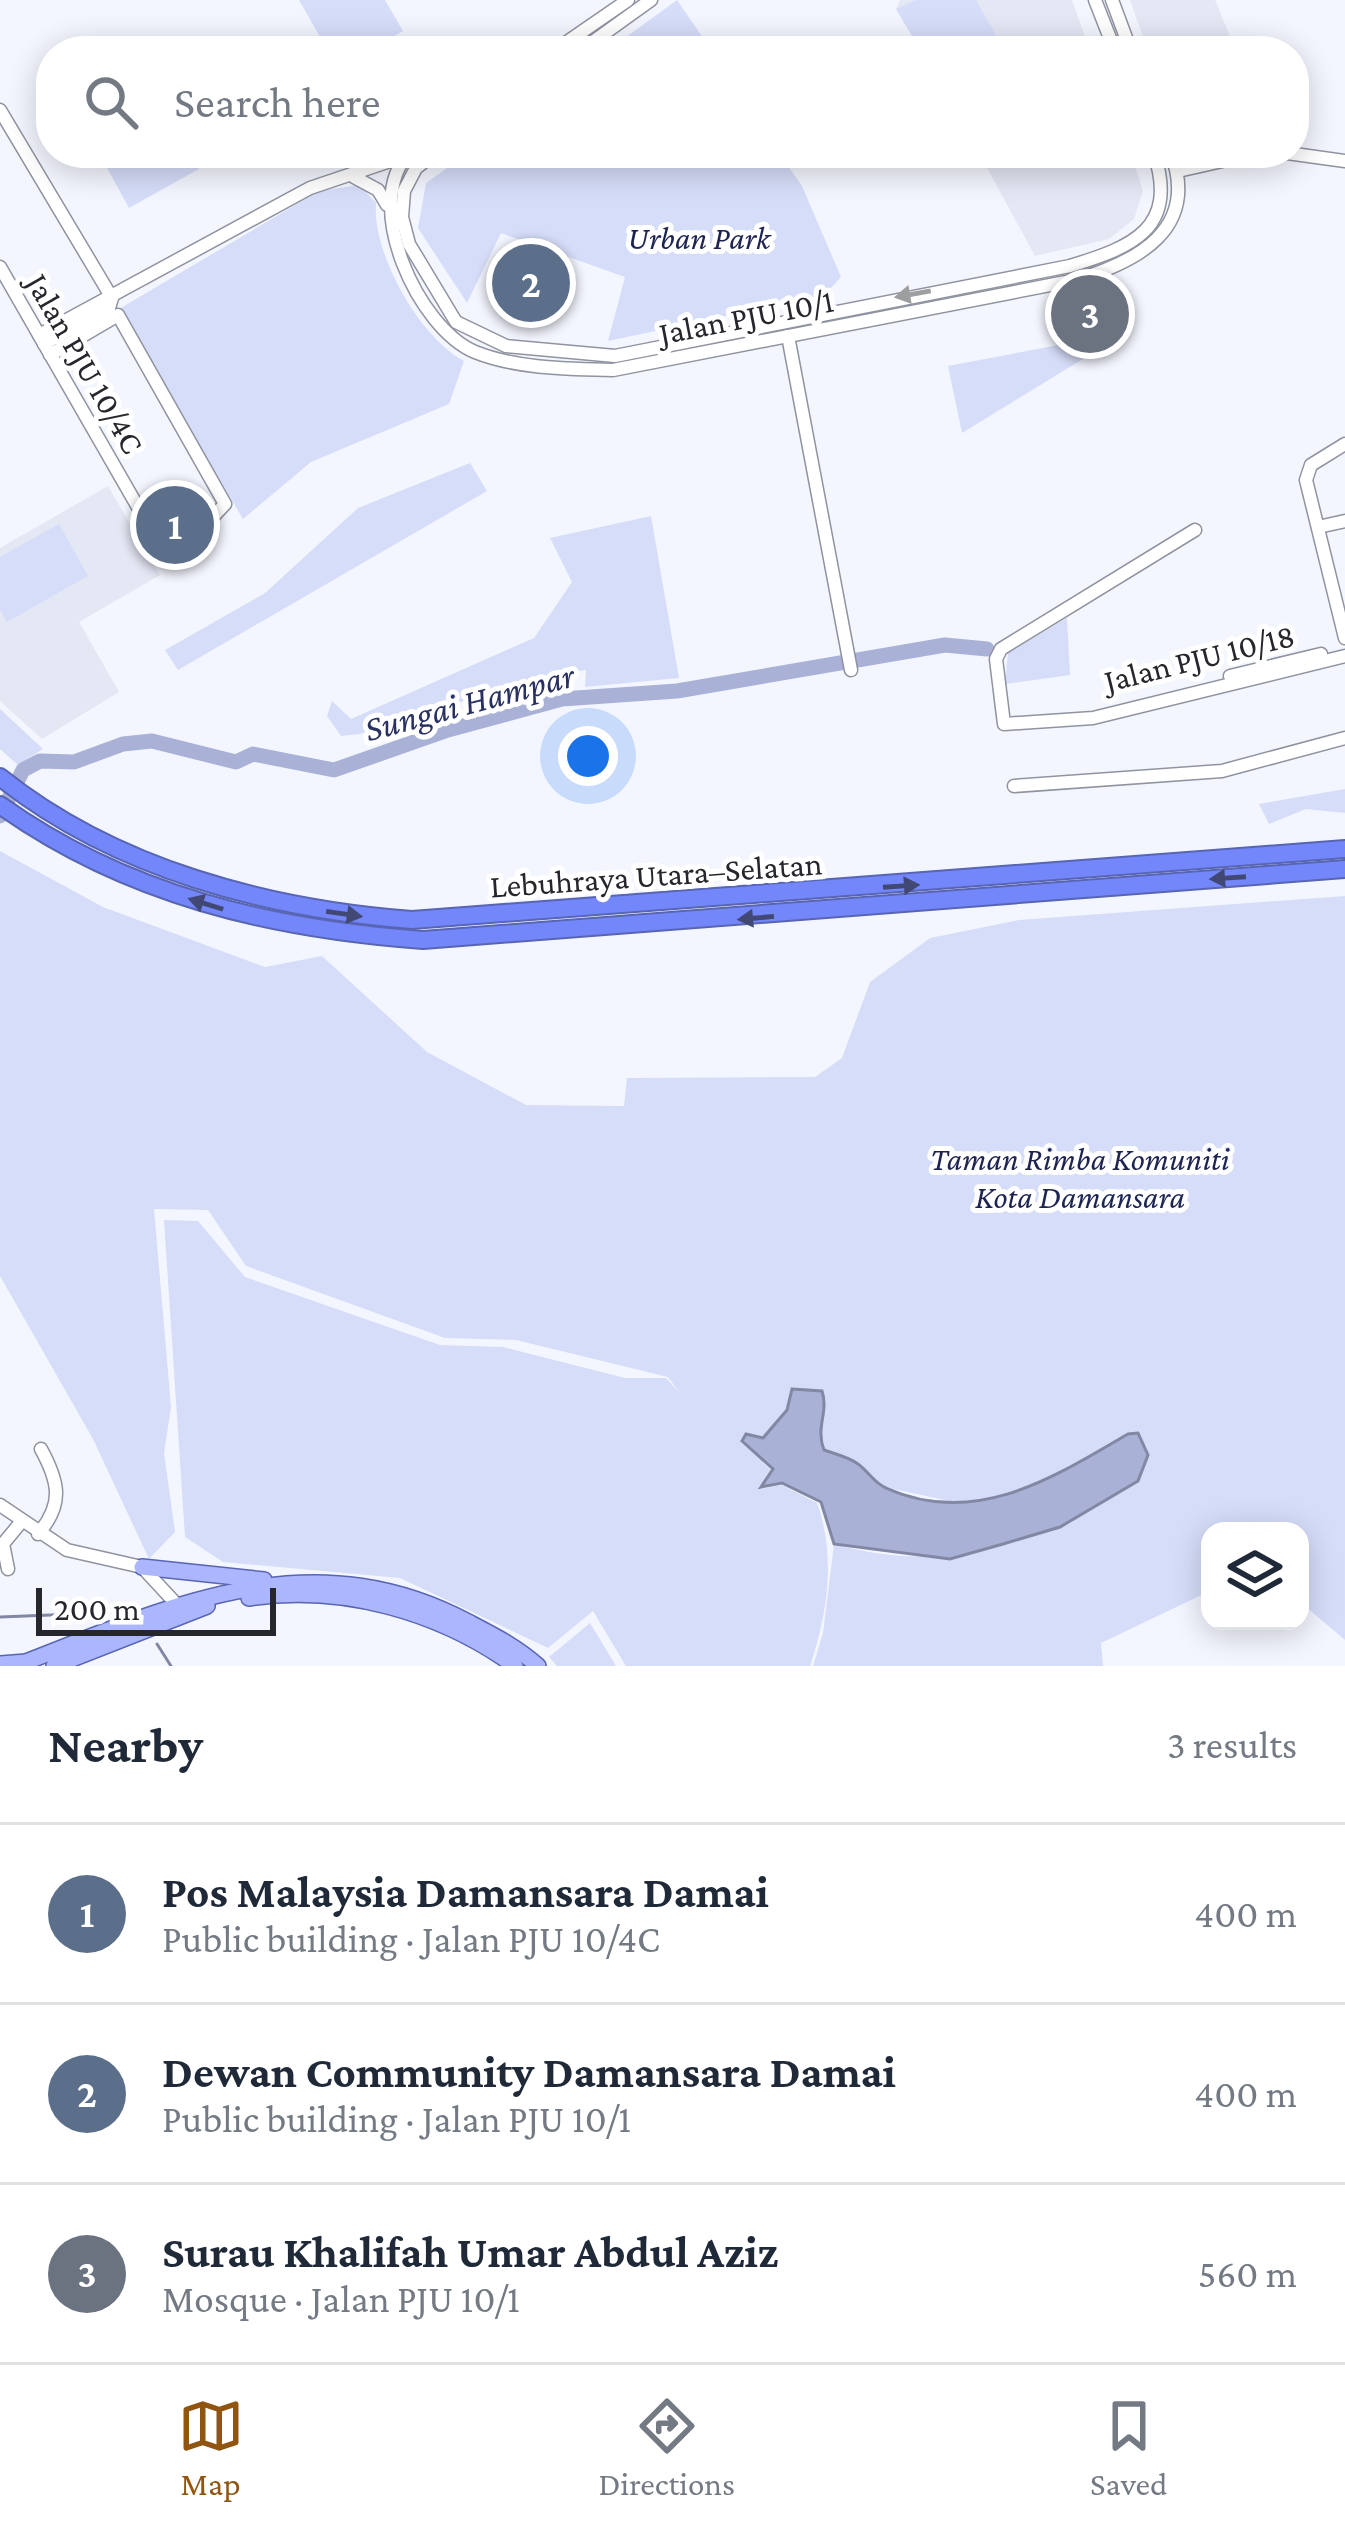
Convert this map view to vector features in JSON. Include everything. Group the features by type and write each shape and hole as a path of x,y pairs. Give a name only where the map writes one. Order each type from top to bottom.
{"highway":[{"name":"Lebuhraya Utara–Selatan","path":"2,778 85,832 230,891 350,916 412,920 1345,849"},
{"name":"Lebuhraya Utara–Selatan","path":"0,805 146,885 271,924 423,940 1345,869"}],"main road":[{"path":"142,1567 399,1592 501,1640 538,1666"},
{"path":"0,1664 26,1662 175,1604 281,1583"},
{"path":"54,1666 193,1610 260,1596 360,1600 434,1621 514,1666"}],"street":[{"path":"576,36 628,0"},
{"path":"600,36 651,0"},
{"path":"1095,0 1109,36"},
{"path":"1112,0 1126,36"},
{"path":"0,110 112,298"},
{"path":"1309,156 1345,161"},
{"path":"44,345 112,298 310,188 373,168"},
{"path":"387,205 402,168"},
{"name":"Jalan PJU 10/1","path":"416,168 402,207 409,244 464,329 506,346 616,356 1070,266 1123,250 1152,224 1160,198 1159,168"},
{"path":"1177,168 1178,172 1195,168"},
{"name":"Jalan PJU 10/1","path":"387,205 397,249 446,331 476,352 541,367 611,370 1017,291 1130,264 1167,226 1178,172"},
{"path":"354,176 378,190 387,205"},
{"path":"397,249 434,288"},
{"name":"Jalan PJU 10/4C","path":"0,267 44,345 162,549 178,554 188,550 225,504 118,315 44,345"},
{"path":"970,284 1017,291"},
{"path":"687,356 723,333"},
{"path":"788,336 851,670"},
{"path":"1345,444 1311,465 1306,480 1341,600 1345,638"},
{"path":"1318,527 1345,520"},
{"name":"Jalan PJU 10/18","path":"1195,530 1000,649 996,659 1004,724 1067,721 1345,652"},
{"path":"1014,786 1222,771 1345,737"},
{"path":"38,1534 54,1512 58,1490 41,1449"},
{"path":"0,1505 38,1534 87,1557 142,1567 175,1604 193,1610"},
{"path":"8,1569 3,1544 22,1521"},
{"path":"148,1615 157,1587"}],"shaded area":[{"path":"900,0 1072,0 1085,36 912,36 896,9"},
{"path":"1130,0 1215,0 1230,36 1143,36"},
{"path":"987,168 1136,168 1143,191 1134,219 1109,239 1035,256"},
{"path":"108,486 160,575 79,622 119,692 42,739 0,701 0,548"},
{"path":"792,1389 822,1391 824,1450 854,1462 882,1486 919,1499 951,1503 1012,1492 1071,1467 1128,1434 1138,1433 1148,1455 1138,1481 1060,1527 1003,1544 950,1559 834,1544 821,1502 782,1483 761,1487 773,1469 742,1441 746,1434 763,1438 787,1410"}],"green space":[{"path":"299,0 385,0 403,31 394,36 319,36"},
{"path":"677,0 702,36 628,36"},
{"path":"916,0 976,0 996,36 912,36 896,9"},
{"path":"107,168 198,168 199,169 129,208"},
{"name":"Urban Park","path":"447,168 789,168 802,186 841,277 824,295 608,341 625,277 501,233 467,303 418,228 426,183"},
{"path":"359,185 376,203 382,246 402,293 431,334 464,361 449,404 311,462 243,519 119,309 319,191"},
{"path":"1101,337 1104,346 962,433 948,366"},
{"path":"470,463 487,491 178,670 165,650 265,593 358,508"},
{"path":"651,516 679,678 585,687 586,670 542,676 360,734 341,736 327,716 332,701 351,719 534,638 572,582 550,538"},
{"path":"59,524 88,576 7,622 0,610 0,557"},
{"path":"1067,618 1070,675 1005,684 1008,653"},
{"path":"0,709 43,749 18,765 0,749"},
{"path":"1345,789 1345,813 1306,809 1269,824 1259,804"},
{"name":"Taman Rimba Komuniti Kota Damansara","path":"0,851 103,907 265,967 322,956 427,1052 526,1105 624,1106 627,1078 815,1077 842,1058 870,982 930,938 1019,920 1345,896 1345,1640 1309,1610 1309,1522 1201,1522 1201,1595 1101,1643 1103,1666 813,1666 823,1633 834,1544 917,1557 992,1547 1065,1521 1138,1481 1143,1469 1053,1478 1019,1494 963,1504 880,1486 857,1462 824,1450 822,1391 792,1390 787,1410 763,1439 746,1435 741,1442 771,1470 759,1489 782,1485 817,1503 828,1564 821,1625 810,1666 626,1666 593,1611 548,1648 400,1578 223,1562 185,1537 164,1220 198,1221 245,1277 440,1345 503,1347 625,1378 666,1378 679,1392 668,1377 516,1340 445,1338 246,1266 208,1210 154,1209 171,1407 164,1453 175,1532 149,1559 93,1439 0,1276"},
{"path":"590,1623 616,1666 557,1666 549,1657"}],"waterway":[{"name":"Sungai Hampar","path":"0,816 23,770 40,761 74,762 123,744 152,741 236,762 253,754 334,770 448,730 562,699 677,691 945,645 987,649"},
{"path":"0,1617 101,1613"},
{"path":"157,1644 171,1666"}],"place":[{"name":"Dewan Community Damansara Damai","path":"531,283"},
{"name":"Surau Khalifah Umar Abdul Aziz","path":"1090,314"},
{"name":"Pos Malaysia Damansara Damai","path":"175,525"}]}
